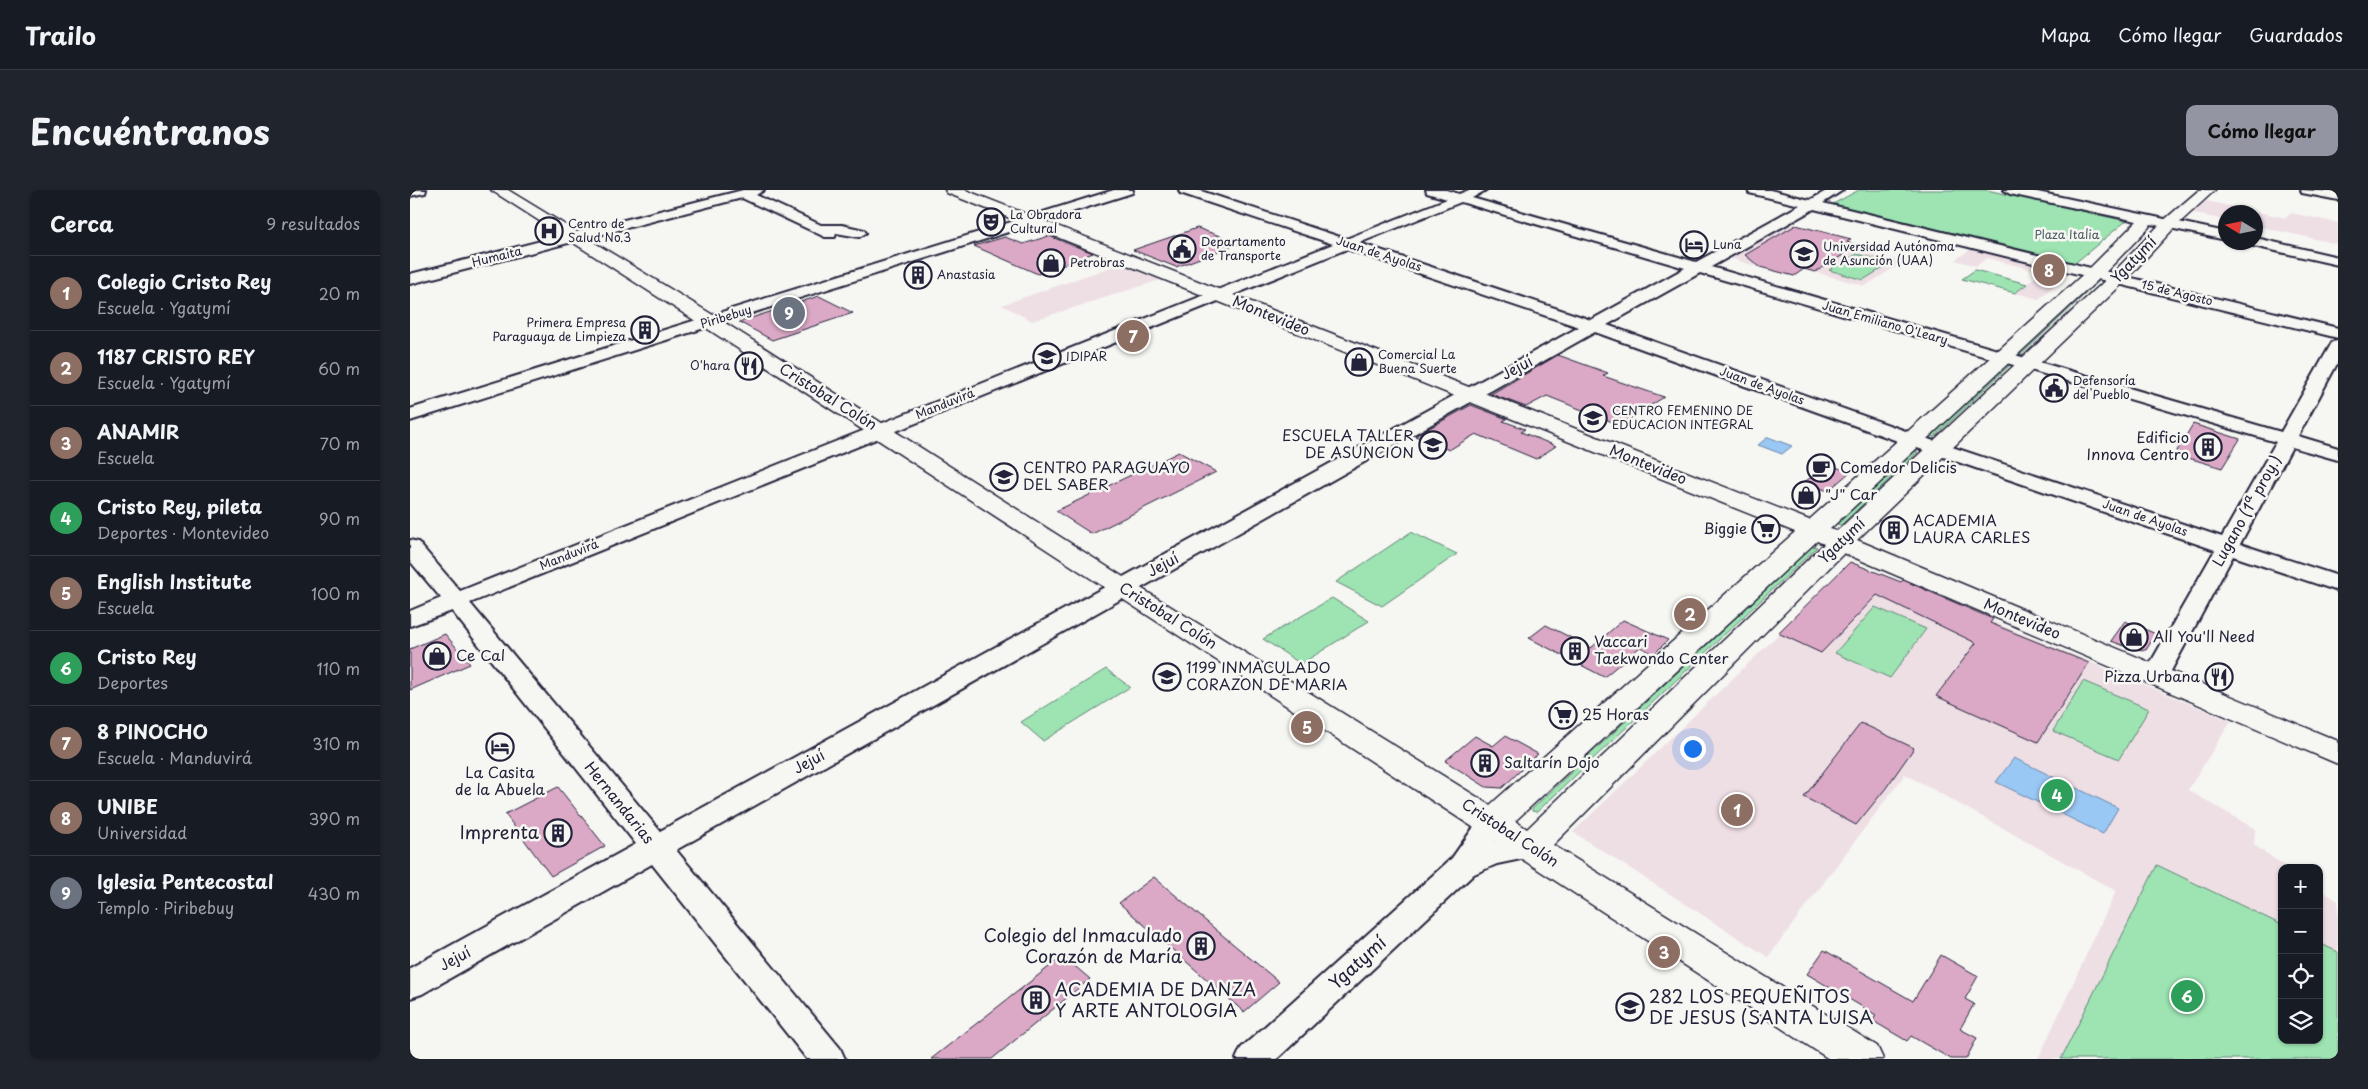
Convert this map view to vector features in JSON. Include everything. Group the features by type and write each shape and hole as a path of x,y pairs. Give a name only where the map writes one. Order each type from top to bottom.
{"main road":[{"name":"Cristobal Colón","path":"498,190 576,237 880,430 1122,588 1493,822 1863,1059"},
{"name":"Montevideo","path":"952,190 1812,530 2338,753"},
{"name":"Ygatymí","path":"1493,822 2094,273 2159,217 2208,190"},
{"name":"Ygatymí","path":"1530,847 1840,542 2117,278 2159,217"}],"street":[{"path":"410,192 420,190"},
{"name":"Humaita","path":"410,279 758,190"},
{"name":"Piribebuy","path":"410,415 1127,190"},
{"name":"Juan de Ayolas","path":"1185,190 1593,326 1912,439 2338,584"},
{"name":"Juan Emiliano O'Leary","path":"1432,190 2338,454"},
{"name":"Manduvirá","path":"410,619 1480,190"},
{"name":"15 de Agosto","path":"1754,190 2338,332"},
{"name":"Jejuí","path":"410,984 1837,190"},
{"path":"2010,190 2159,217 2218,234"},
{"path":"2307,190 2338,196"},
{"path":"744,194 825,232 842,229 859,233"},
{"path":"2263,244 2338,261"},
{"name":"Lugano (1ª proy.)","path":"2156,676 2338,346"},
{"name":"Hernandarias","path":"410,547 828,1059"},
{"name":"Ygatymí","path":"1253,1059 1463,866 1493,822"},
{"name":"Ygatymí","path":"1463,866 1488,854 1508,849 1530,847"}],"shaded area":[{"path":"2206,201 2225,205 2218,205 2218,219 2192,213"},
{"path":"2263,213 2286,218 2291,213 2338,223 2338,244 2263,228"},
{"name":"Universidad Autónoma de Asunción (UAA)","path":"1790,224 1851,239 1847,242 1854,244 1848,247 1903,262 1865,286 1804,269 1766,269 1729,258"},
{"path":"1974,247 2071,271 2039,299 2016,293 2041,272 1987,258 1976,266 1955,260"},
{"path":"1120,264 1160,280 1032,321 1002,305"},
{"path":"1853,563 2231,721 2188,790 2255,829 2254,845 2282,864 2278,864 2278,1044 2323,1044 2323,892 2338,901 2338,1059 2038,1059 2116,891 1905,774 1768,957 1573,832"}],"green space":[{"name":"Plaza Italia","path":"1859,190 1987,190 2126,221 2075,263 1833,204"},
{"path":"1857,254 1891,263 1863,280 1829,270"},
{"path":"1975,270 2027,284 2015,293 1962,279"},
{"path":"2100,280 2021,355 2017,354"},
{"path":"2005,365 2009,366 1934,437 1930,436"},
{"path":"1913,451 1918,452 1841,525 1837,524"},
{"path":"1411,532 1457,554 1382,606 1336,582"},
{"path":"1812,546 1817,547 1537,812 1532,811 1532,809"},
{"path":"1332,598 1369,621 1301,664 1263,639"},
{"path":"1875,607 1926,629 1890,678 1835,653"},
{"path":"1106,669 1130,687 1043,741 1021,722"},
{"path":"2083,681 2149,709 2119,759 2053,731"},
{"path":"2157,865 2278,923 2278,1044 2323,1044 2323,945 2338,952 2338,1059 2061,1059"}],"water":[{"path":"1768,437 1792,446 1782,454 1758,445"},
{"path":"2014,758 2118,808 2103,834 1996,782"}],"building":[{"name":"Universidad Autónoma de Asunción (UAA)","path":"1796,225 1851,239 1847,242 1854,244 1848,247 1853,249 1815,272 1804,269 1794,276 1760,267 1745,255"},
{"name":"Departamento de Transporte","path":"1197,228 1240,243 1176,267 1133,250"},
{"path":"1049,236 1093,253 1038,274 974,246 1005,237 1023,244"},
{"path":"819,296 853,313 772,340 739,322"},
{"path":"1558,355 1608,373 1603,376 1664,397 1620,425 1547,396 1526,407 1491,394"},
{"path":"1471,405 1507,419 1503,421 1525,429 1521,432 1556,446 1536,459 1476,434 1449,450 1415,436"},
{"name":"Edificio Innova Centro","path":"2193,424 2240,439 2222,468 2175,454"},
{"path":"1179,452 1216,472 1092,534 1056,511"},
{"path":"1830,465 1850,472 1828,491 1804,482"},
{"path":"1850,562 1901,582 1903,580 1993,619 1990,623 2089,663 2038,742 1936,696 1976,643 1877,595 1821,653 1778,633"},
{"path":"1623,620 1668,640 1654,654 1640,647 1604,677 1529,638 1546,625 1591,648"},
{"name":"All You'll Need","path":"2125,621 2156,634 2146,650 2133,649 2111,641"},
{"name":"Ce Cal","path":"445,634 470,664 410,690 410,649"},
{"path":"1861,723 1914,748 1886,788 1856,825 1804,797"},
{"name":"Saltarín Dojo","path":"1475,736 1493,746 1505,736 1538,754 1502,788 1486,787 1445,761"},
{"name":"Imprenta","path":"558,787 605,846 551,876 505,814"},
{"name":"Colegio del Inmaculado Corazón de María","path":"1154,877 1279,982 1244,1012 1119,903"},
{"path":"1824,950 1913,1001 1941,955 1978,976 1965,999 1974,1004 1960,1029 1977,1038 1966,1059 1951,1059 1911,1036 1907,1041 1873,1021 1876,1015 1807,974"},
{"name":"ACADEMIA DE DANZA Y ARTE ANTOLOGIA","path":"1063,956 1090,979 992,1059 931,1059"}],"place":[{"name":"La Obradora Cultural","path":"991,222"},
{"name":"Centro de Salud No.3","path":"549,231"},
{"name":"Luna","path":"1694,245"},
{"name":"Departamento de Transporte","path":"1182,249"},
{"name":"Universidad Autónoma de Asunción (UAA)","path":"1804,254"},
{"name":"Petrobras","path":"1051,263"},
{"name":"UNIBE","path":"2049,270"},
{"name":"Anastasia","path":"918,275"},
{"name":"Iglesia Pentecostal","path":"789,313"},
{"name":"Primera Empresa Paraguaya de Limpieza","path":"645,330"},
{"name":"8 PINOCHO","path":"1133,336"},
{"name":"IDIPAR","path":"1047,357"},
{"name":"Comercial La Buena Suerte","path":"1359,362"},
{"name":"O'hara","path":"749,366"},
{"name":"Defensoría del Pueblo","path":"2054,388"},
{"name":"CENTRO FEMENINO DE EDUCACION INTEGRAL","path":"1593,418"},
{"name":"ESCUELA TALLER DE ASUNCION","path":"1433,445"},
{"name":"Edificio Innova Centro","path":"2208,447"},
{"name":"Comedor Delicis","path":"1821,468"},
{"name":"CENTRO PARAGUAYO DEL SABER","path":"1004,477"},
{"name":"\"J\" Car","path":"1806,495"},
{"name":"Biggie","path":"1766,529"},
{"name":"ACADEMIA LAURA CARLES","path":"1894,530"},
{"name":"1187 CRISTO REY","path":"1690,614"},
{"name":"All You'll Need","path":"2134,637"},
{"name":"Vaccari Taekwondo Center","path":"1575,651"},
{"name":"Ce Cal","path":"437,656"},
{"name":"1199 INMACULADO CORAZON DE MARIA","path":"1167,677"},
{"name":"Pizza Urbana","path":"2219,677"},
{"name":"25 Horas","path":"1563,715"},
{"name":"English Institute","path":"1307,727"},
{"name":"La Casita de la Abuela","path":"500,747"},
{"name":"Saltarín Dojo","path":"1485,763"},
{"name":"Cristo Rey, pileta","path":"2057,795"},
{"name":"Colegio Cristo Rey","path":"1737,810"},
{"name":"Imprenta","path":"558,833"},
{"name":"Colegio del Inmaculado Corazón de María","path":"1201,946"},
{"name":"ANAMIR","path":"1664,952"},
{"name":"Cristo Rey","path":"2187,996"},
{"name":"ACADEMIA DE DANZA Y ARTE ANTOLOGIA","path":"1036,1000"},
{"name":"282 LOS PEQUEÑITOS DE JESUS (SANTA LUISA","path":"1630,1007"}]}
